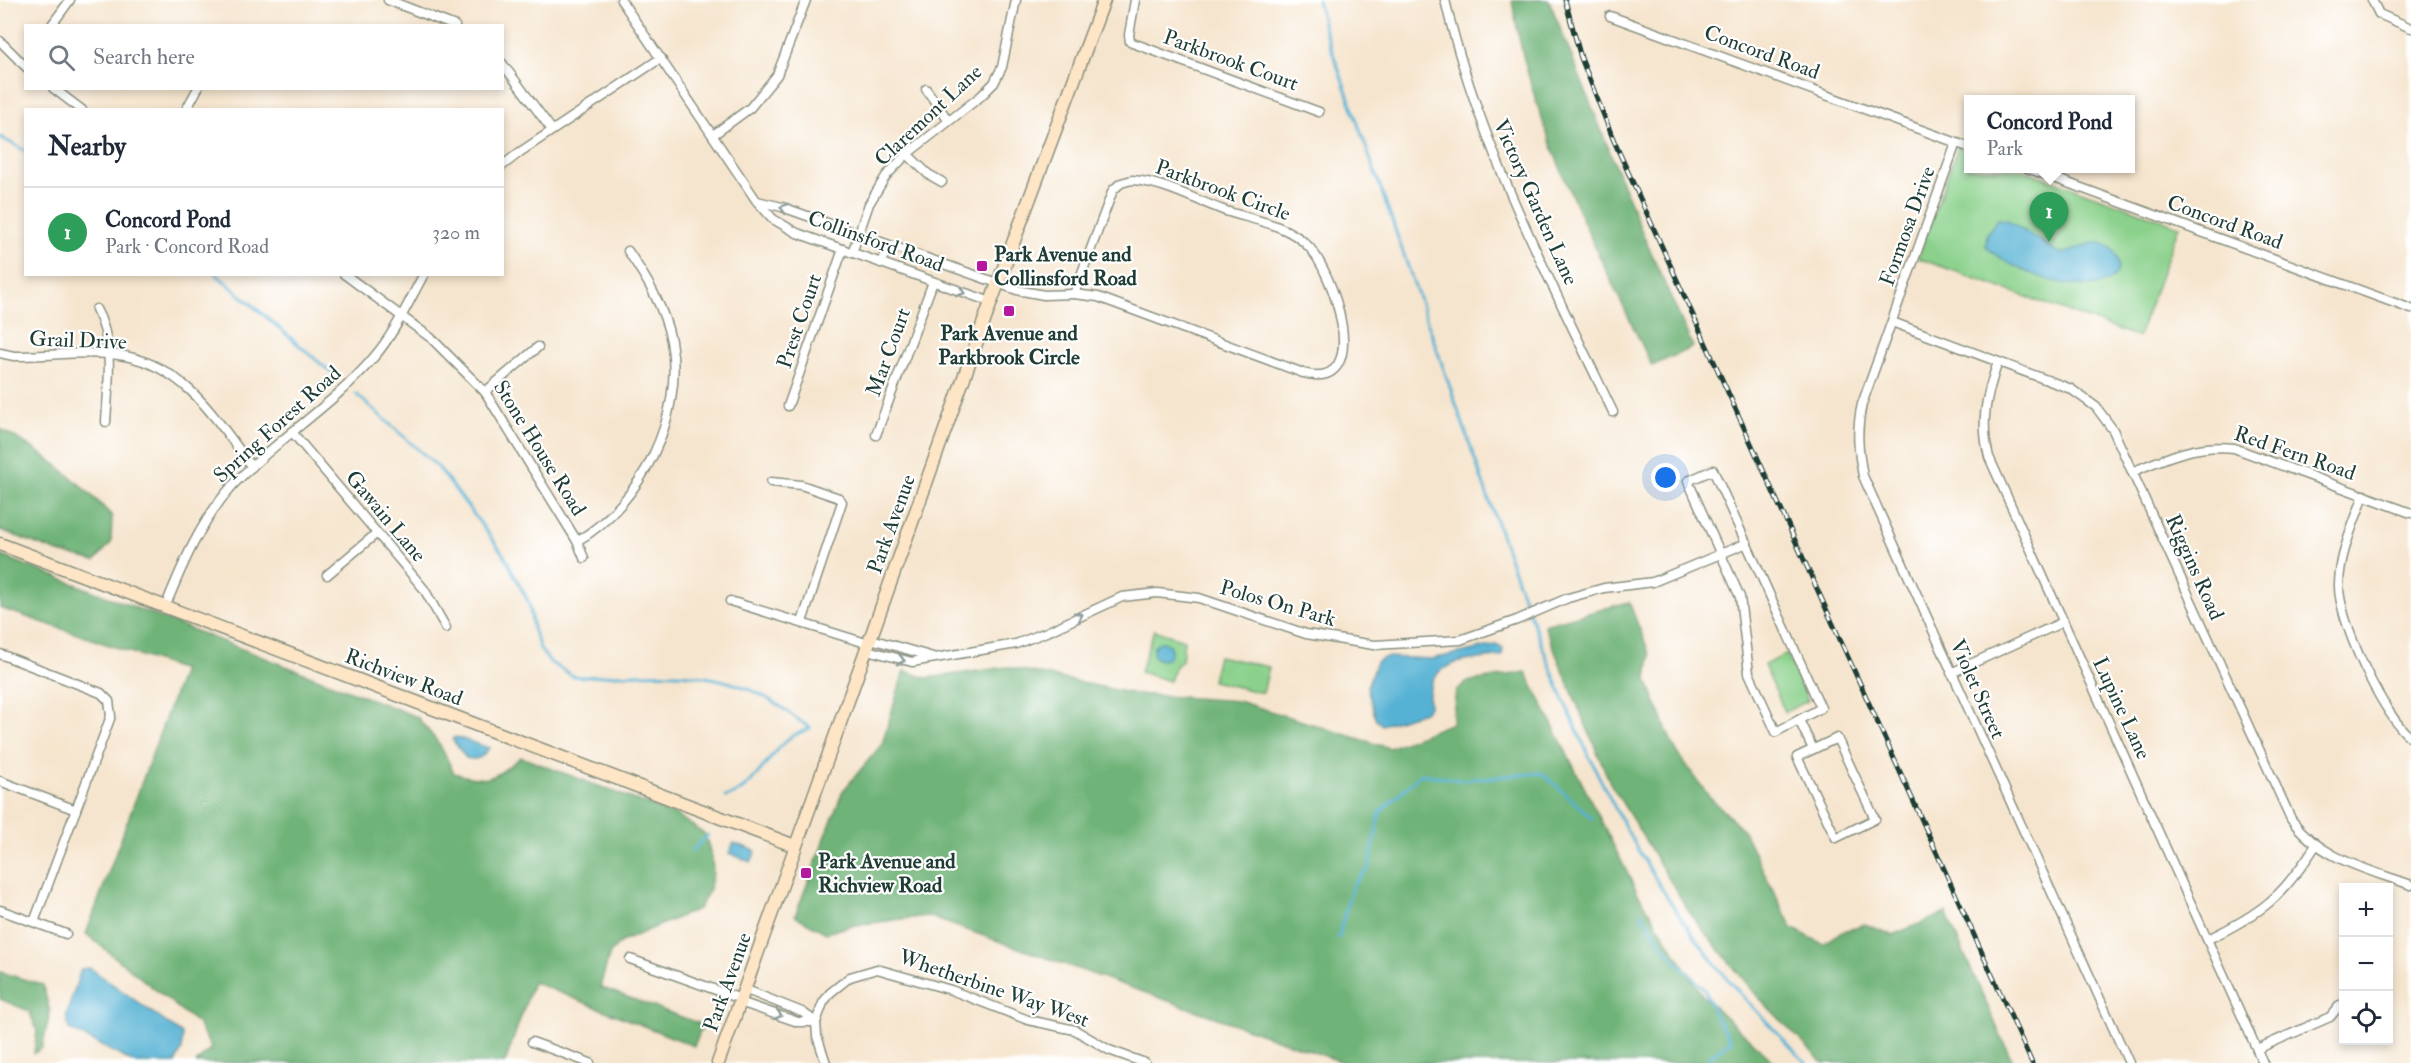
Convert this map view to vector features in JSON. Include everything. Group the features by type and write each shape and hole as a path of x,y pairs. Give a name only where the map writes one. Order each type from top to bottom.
{"main road":[{"name":"Park Avenue","path":"718,1063 991,302 1104,0"},
{"name":"Richview Road","path":"0,544 795,846"}],"street":[{"path":"52,24 70,0"},
{"path":"388,0 450,24"},
{"name":"Collinsford Road","path":"621,0 756,200 773,219 797,233 991,302"},
{"path":"713,135 750,108 777,75 806,0"},
{"name":"Claremont Lane","path":"852,253 878,187 907,154 981,96 994,83 1002,67 1017,0"},
{"name":"Parkbrook Court","path":"1135,0 1129,35 1130,42 1319,112"},
{"name":"Victory Garden Lane","path":"1445,0 1459,59 1485,133 1535,249 1613,412"},
{"path":"2372,0 2379,14 2411,28"},
{"name":"Concord Road","path":"1610,16 1964,146"},
{"path":"0,41 24,63"},
{"path":"504,165 661,58"},
{"path":"504,66 552,130"},
{"path":"926,89 948,120"},
{"path":"56,90 79,108"},
{"path":"187,108 197,90"},
{"name":"Formosa Drive","path":"1892,322 1956,143"},
{"path":"907,154 928,174 942,182"},
{"name":"Concord Road","path":"2041,173 2411,309"},
{"name":"Parkbrook Circle","path":"998,284 1044,295 1074,294 1098,297 1310,375 1331,373 1337,369 1342,357 1343,341 1331,280 1307,244 1291,233 1269,224 1142,180 1121,183 1113,190 1074,294"},
{"name":"Collinsford Road","path":"756,200 782,207 998,284"},
{"path":"881,263 888,246"},
{"name":"Prest Court","path":"788,406 843,249"},
{"path":"578,541 606,521 634,491 650,462 670,399 671,343 665,317 654,291 628,250"},
{"name":"Stone House Road","path":"347,276 450,355 485,392 578,541 584,558"},
{"name":"Spring Forest Road","path":"166,606 183,563 207,520 233,485 350,382 376,355 423,276"},
{"name":"Mar Court","path":"876,435 933,282"},
{"path":"96,309 106,327 109,354 106,422"},
{"name":"Riggins Road","path":"1892,322 2071,389 2096,407 2112,430 2282,803 2299,830 2332,856 2411,885"},
{"name":"Violet Street","path":"1892,322 1862,404 1857,426 1863,476 2129,1063"},
{"path":"485,392 538,347"},
{"name":"Grail Drive","path":"0,352 14,356 109,354 148,362 184,383 202,400 252,467"},
{"name":"Lupine Lane","path":"1998,362 1983,410 1984,439 1993,468 2263,1063"},
{"name":"Gawain Lane","path":"292,432 424,589 446,628"},
{"name":"Red Fern Road","path":"2132,472 2178,452 2213,446 2247,451 2411,513"},
{"path":"1713,470 1747,543 1821,708 1776,732 1749,673 1740,597 1688,481 1713,470"},
{"path":"771,482 801,485 839,498 842,502 802,622"},
{"path":"2364,495 2340,567 2339,595 2346,622 2383,705 2395,723 2411,738"},
{"path":"327,575 376,533"},
{"name":"Polos On Park","path":"730,601 869,645 937,657 1016,644 1116,600 1157,593 1199,598 1306,634 1374,645 1460,640 1587,592 1653,582 1747,543"},
{"path":"1951,673 2063,622"},
{"path":"0,654 95,690 109,701 111,716 34,922"},
{"path":"1799,720 1813,749"},
{"path":"1837,738 1875,819 1836,838 1797,757 1813,749 1837,738"},
{"path":"0,781 76,810"},
{"path":"2208,939 2244,922 2281,894 2316,845"},
{"path":"0,910 66,934"},
{"path":"630,959 742,997 802,1012 816,1022"},
{"name":"Whetherbine Way West","path":"816,1022 823,1003 844,981 860,972 885,970 951,990 1006,1013 1046,1026 1075,1030 1109,1050 1145,1063"},
{"path":"742,997 798,1022 816,1022"},
{"path":"2257,1050 2330,1017 2339,1006"},
{"path":"816,1022 817,1036 826,1063"},
{"path":"532,1042 591,1063"}],"green space":[{"path":"1512,0 1549,0 1644,237 1693,347 1652,366 1568,188 1550,142 1521,48"},
{"path":"1958,146 1964,148 1964,173 2031,173 2179,226 2138,337 1918,258"},
{"path":"0,429 59,468 112,516 111,543 95,561 58,552 0,530"},
{"path":"0,555 417,717 440,745 454,773 483,779 497,775 521,757 676,815 705,834 712,858 713,873 709,891 698,909 621,942 610,953 600,987 703,1025 694,1046 533,982 505,1063 196,1063 211,1048 198,1024 86,934 183,670 0,608"},
{"path":"1629,602 1650,655 1647,680 1673,746 1707,794 1743,830 1792,928 1823,944 1841,932 1865,924 1892,935 1946,913 2013,1063 1823,1063 1758,997 1693,918 1610,783 1544,625"},
{"path":"1154,630 1184,640 1182,661 1175,667 1170,681 1140,672"},
{"path":"1787,654 1808,701 1785,712 1764,665"},
{"path":"1218,656 1269,667 1263,693 1212,681"},
{"path":"1007,667 1135,694 1238,701 1389,748 1452,723 1456,691 1466,682 1526,672 1638,894 1702,995 1775,1063 1345,1063 927,916 855,925 826,933 795,916 843,791 882,744 904,671 927,678"},
{"path":"0,972 43,985 50,1013 42,1048 34,1053 37,1031 29,1011 0,999"}],"water":[{"path":"1997,219 2007,220 2059,253 2101,243 2113,250 2118,269 2110,280 2097,285 2081,286 2026,272 1996,255 1986,246 1987,234"},
{"path":"1158,642 1166,642 1171,647 1169,658 1158,660 1153,655 1153,647"},
{"path":"1496,645 1503,648 1502,656 1462,662 1450,665 1441,671 1429,690 1429,706 1424,712 1382,725 1376,720 1367,687 1376,662 1386,657 1432,659"},
{"path":"456,737 489,748 479,758 466,758 452,739"},
{"path":"734,843 756,851 751,862 729,853"},
{"path":"90,968 182,1034 182,1049 175,1063 134,1063 69,1029 66,1016 81,969"}],"waterway":[{"path":"1318,0 1324,28 1513,570 1566,705 1596,771 1667,897 1709,956 1806,1063"},
{"path":"0,137 24,150"},
{"path":"218,276 334,375"},
{"path":"356,394 439,468 504,555 529,603 533,629 541,651 551,663 573,676 583,677 653,673 722,680 765,697 810,728"},
{"path":"725,797 753,780 783,743 810,728"},
{"path":"1338,938 1353,884 1369,868 1380,812 1421,774 1461,780 1542,773 1593,819"},
{"path":"692,851 708,835"},
{"path":"1641,913 1667,951 1705,990 1715,1016 1731,1041 1710,1056 1709,1063"}],"railway":[{"path":"1565,0 1581,58 1614,141 2032,1063"}],"place":[{"name":"Concord Pond","path":"2049,242"},
{"name":"Park Avenue and Collinsford Road","path":"982,266"},
{"name":"Park Avenue and Parkbrook Circle","path":"1009,311"},
{"name":"Park Avenue and Richview Road","path":"806,873"}]}
